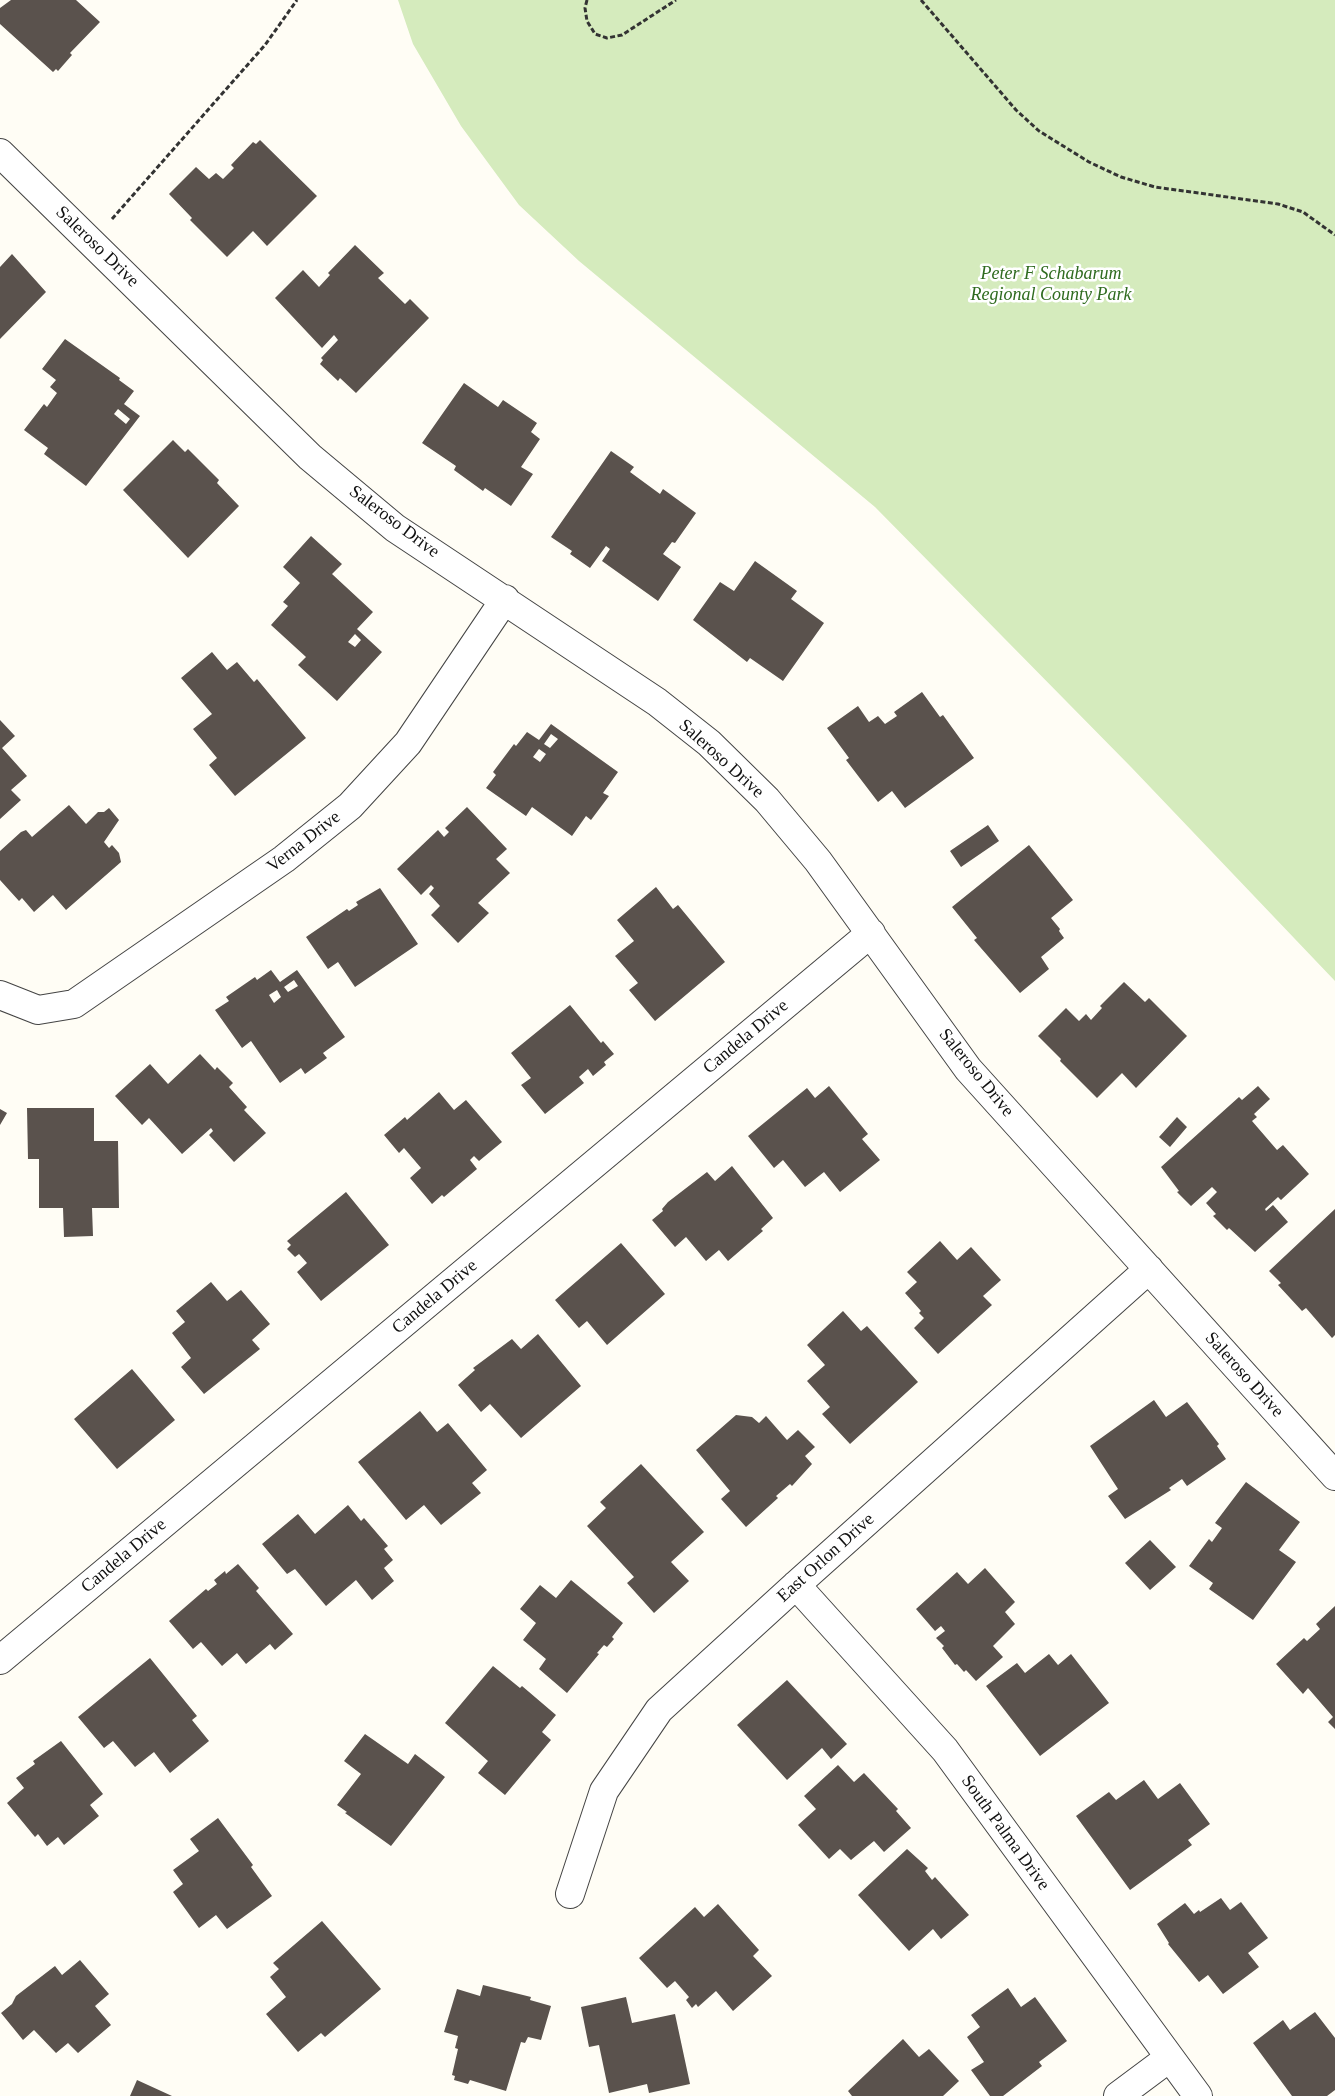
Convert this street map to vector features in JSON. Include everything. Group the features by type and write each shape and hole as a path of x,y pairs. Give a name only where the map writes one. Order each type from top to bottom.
{"street":[{"name":"Saleroso Drive","path":"0,153 310,457 395,528 505,599 657,702 709,743 767,800 818,861 968,1069 1335,1476"},
{"name":"Verna Drive","path":"0,995 38,1010 74,1004 284,860 350,806 408,743 505,599"},
{"name":"Candela Drive","path":"0,1660 871,933"},
{"name":"East Orlon Drive","path":"570,1894 604,1791 659,1710 1149,1269"},
{"name":"South Palma Drive","path":"796,1585 945,1750 1198,2096"},
{"path":"1118,2096 1169,2058"}],"path":[{"path":"92,242 265,45 297,0"},
{"path":"587,0 585,8 587,21 595,34 607,38 622,35 676,0"},
{"path":"921,0 1016,110 1039,131 1089,162 1121,177 1155,187 1278,204 1303,212 1335,235"}],"green space":[{"name":"Peter F Schabarum Regional County Park","path":"398,0 1335,0 1335,981 1131,767 875,507 579,261 519,205 461,126 413,44"}],"building":[{"path":"11,0 76,0 100,22 70,53 72,55 58,71 56,69 53,72 0,24 0,8"},
{"path":"260,140 317,196 267,246 253,231 227,257 190,220 192,218 169,194 196,167 209,179 216,173 223,179 234,168 231,165 253,142 256,144"},
{"path":"355,245 384,273 378,278 405,304 410,299 429,318 356,393 340,378 338,381 320,364 323,360 321,358 338,340 334,335 322,348 275,298 303,270 319,287 330,275 328,273"},
{"path":"12,254 46,292 0,339 0,267"},
{"path":"65,339 120,378 119,380 134,391 124,404 140,416 86,486 44,454 48,448 24,430 44,404 47,407 57,393 50,387 56,380 42,369","holes":["118,409 130,419 126,424 114,414"]},
{"path":"464,383 498,407 503,400 537,423 531,432 540,439 521,467 533,474 511,506 485,488 483,491 454,470 456,466 422,443"},
{"path":"173,440 185,452 188,449 219,480 217,483 239,506 188,558 123,490"},
{"path":"611,451 634,467 630,472 660,494 663,489 696,513 675,543 672,542 663,554 681,567 658,601 602,561 610,549 606,546 590,568 570,554 572,551 551,537"},
{"path":"311,536 342,564 332,574 373,612 357,629 382,652 337,701 298,665 306,657 271,625 288,606 283,602 300,583 283,567","holes":["355,634 361,640 355,647 348,642"]},
{"path":"755,561 797,591 791,599 824,623 783,681 750,658 747,662 693,620 720,582 734,591"},
{"path":"212,652 227,670 237,662 254,682 257,679 306,738 235,796 209,765 217,758 193,729 212,714 181,678"},
{"path":"922,692 940,717 943,715 974,758 905,808 892,791 878,802 846,760 849,758 827,728 858,706 869,722 878,716 885,724 897,716 894,712"},
{"path":"0,720 15,736 2,748 27,776 11,790 21,800 0,819"},
{"path":"551,724 618,772 603,793 609,796 591,820 586,816 572,836 532,807 526,816 486,788 496,775 493,772 514,744 516,746 527,732 539,740","holes":["551,734 558,739 550,748 544,744","539,749 546,754 540,762 533,757"]},
{"path":"69,805 86,824 98,812 104,812 109,808 119,820 104,842 109,848 112,845 119,853 121,862 66,910 53,895 34,912 22,898 19,901 0,880 0,851 21,832 26,830 32,837"},
{"path":"467,807 507,849 496,859 510,873 478,903 489,913 458,943 431,915 440,906 429,894 434,888 431,885 421,895 397,869 438,830 444,837 449,832 445,828"},
{"path":"988,825 999,841 961,867 950,851"},
{"path":"1029,845 1073,900 1051,918 1060,929 1059,931 1064,938 1041,957 1049,969 1020,993 974,940 977,938 952,907"},
{"path":"656,887 673,909 678,905 725,962 655,1021 629,990 638,983 615,956 634,941 617,920"},
{"path":"380,888 418,944 355,987 338,962 328,969 306,937 347,909 349,911 358,905 356,902"},
{"path":"271,970 280,982 297,970 345,1037 323,1053 327,1058 305,1074 301,1068 280,1083 251,1041 242,1048 215,1010 229,1001 226,997 255,977 257,980","holes":["294,980 298,986 288,992 284,987","277,990 281,997 274,1003 269,995"]},
{"path":"1124,982 1145,1002 1149,998 1187,1036 1136,1088 1122,1073 1097,1098 1038,1036 1066,1008 1079,1021 1086,1014 1091,1020 1102,1008 1100,1006"},
{"path":"570,1005 601,1043 603,1041 614,1054 604,1062 606,1065 593,1076 588,1069 579,1077 584,1083 545,1114 521,1085 531,1078 511,1053"},
{"path":"200,1054 215,1070 217,1067 233,1083 229,1087 247,1107 244,1110 266,1133 234,1162 209,1135 213,1131 211,1128 182,1154 149,1118 142,1125 115,1096 150,1064 168,1084"},
{"path":"829,1086 868,1134 862,1139 880,1160 840,1192 824,1172 805,1187 783,1160 774,1168 748,1136 807,1088 815,1098"},
{"path":"1258,1086 1270,1099 1254,1114 1257,1117 1252,1121 1277,1150 1283,1145 1309,1174 1281,1200 1278,1197 1265,1209 1266,1211 1273,1205 1288,1222 1255,1252 1229,1228 1227,1230 1213,1216 1216,1214 1206,1203 1217,1192 1212,1187 1191,1206 1177,1192 1179,1191 1161,1167 1239,1097 1242,1100"},
{"path":"439,1092 454,1110 466,1100 502,1142 479,1161 474,1156 470,1160 477,1169 444,1197 442,1195 432,1204 410,1178 421,1168 404,1148 399,1153 384,1135 405,1117 407,1120"},
{"path":"27,1108 94,1108 94,1141 118,1141 119,1208 92,1208 93,1236 64,1237 63,1208 39,1208 39,1159 28,1159"},
{"path":"0,1109 7,1113 0,1125"},
{"path":"1177,1117 1187,1127 1170,1147 1159,1137"},
{"path":"732,1166 773,1218 761,1229 763,1231 728,1261 719,1250 706,1261 686,1237 675,1247 652,1220 663,1211 662,1209 668,1202 707,1172 715,1181"},
{"path":"346,1192 389,1245 321,1301 297,1272 307,1263 299,1254 295,1257 287,1249 291,1245 287,1241"},
{"path":"1335,1209 1335,1335 1332,1338 1306,1308 1302,1311 1278,1285 1281,1283 1269,1271"},
{"path":"940,1241 957,1260 971,1247 1001,1280 983,1296 992,1305 938,1354 914,1328 924,1318 919,1313 921,1311 905,1293 917,1282 907,1272"},
{"path":"621,1243 665,1294 607,1345 587,1321 579,1328 555,1300"},
{"path":"211,1282 227,1301 241,1290 270,1324 252,1340 260,1349 204,1394 181,1367 191,1358 172,1333 185,1322 176,1311"},
{"path":"843,1311 861,1331 867,1326 918,1382 850,1444 822,1414 830,1407 807,1381 825,1365 807,1345"},
{"path":"538,1334 581,1386 521,1438 490,1404 481,1412 458,1385 475,1370 473,1368 512,1339 521,1349"},
{"path":"132,1369 175,1420 117,1469 74,1419"},
{"path":"1154,1400 1166,1417 1187,1402 1219,1444 1217,1446 1226,1459 1187,1486 1182,1479 1169,1488 1171,1490 1125,1519 1108,1496 1118,1489 1090,1446"},
{"path":"420,1411 437,1432 448,1423 487,1470 472,1483 481,1493 441,1525 424,1505 406,1520 358,1462"},
{"path":"736,1415 752,1417 759,1423 766,1416 787,1440 798,1430 815,1447 805,1456 812,1464 792,1486 790,1484 776,1496 778,1498 746,1527 721,1499 730,1491 696,1450"},
{"path":"641,1464 704,1532 671,1562 689,1581 654,1613 627,1583 634,1577 587,1526 606,1508 600,1502"},
{"path":"1246,1482 1300,1522 1279,1550 1296,1562 1253,1620 1209,1589 1213,1583 1189,1566 1209,1539 1212,1542 1222,1528 1215,1523"},
{"path":"348,1505 361,1521 364,1518 388,1546 384,1549 393,1560 384,1568 394,1581 372,1600 356,1580 326,1606 295,1569 287,1574 262,1544 298,1514 315,1534"},
{"path":"1150,1540 1176,1567 1150,1590 1125,1563"},
{"path":"238,1564 259,1588 256,1591 293,1634 275,1650 270,1644 246,1664 237,1653 222,1666 201,1642 193,1649 169,1621 206,1589 208,1591 217,1584 214,1580 225,1571 226,1574"},
{"path":"985,1568 1015,1602 1005,1612 1015,1624 993,1646 1003,1657 976,1681 966,1670 964,1672 957,1664 955,1665 942,1648 944,1646 936,1638 945,1631 941,1626 935,1631 916,1609 957,1572 968,1584"},
{"path":"571,1580 623,1623 612,1637 614,1639 607,1647 604,1645 597,1653 599,1654 567,1693 539,1669 546,1659 523,1640 536,1623 520,1609 540,1585 556,1598"},
{"path":"1335,1606 1335,1729 1328,1722 1333,1717 1308,1688 1303,1694 1276,1664 1304,1638 1307,1641 1320,1629 1316,1624"},
{"path":"1049,1654 1058,1665 1071,1654 1109,1703 1040,1756 986,1686 1017,1663 1025,1673"},
{"path":"150,1658 197,1716 192,1720 209,1741 170,1773 154,1752 135,1767 113,1741 104,1748 78,1717"},
{"path":"493,1666 520,1688 522,1686 556,1715 542,1732 551,1740 505,1795 478,1773 488,1761 445,1723"},
{"path":"787,1680 847,1744 831,1759 822,1748 787,1780 737,1725"},
{"path":"365,1734 408,1764 415,1754 445,1777 391,1846 345,1813 347,1812 337,1805 361,1774 344,1761"},
{"path":"61,1741 103,1794 90,1805 99,1816 64,1845 58,1837 47,1846 38,1834 35,1837 7,1803 24,1788 16,1778 35,1764 33,1761"},
{"path":"838,1765 854,1782 864,1773 898,1809 896,1811 911,1828 884,1852 874,1841 851,1860 840,1849 829,1859 798,1825 816,1809 804,1796"},
{"path":"1144,1780 1158,1799 1180,1783 1210,1824 1188,1840 1192,1845 1130,1890 1076,1816 1109,1792 1116,1800"},
{"path":"218,1818 253,1865 251,1867 272,1896 227,1929 216,1915 199,1928 173,1892 183,1884 173,1870 199,1851 190,1839"},
{"path":"907,1849 928,1868 925,1871 932,1880 935,1877 969,1915 941,1939 933,1929 909,1951 858,1895"},
{"path":"1221,1898 1230,1910 1241,1902 1268,1938 1248,1953 1259,1967 1223,1994 1208,1975 1199,1982 1168,1944 1157,1924 1185,1903 1194,1914"},
{"path":"718,1904 759,1950 753,1956 772,1976 733,2011 716,1991 698,2007 696,2004 692,2008 686,2000 689,1997 675,1981 667,1988 639,1958 695,1907 704,1917"},
{"path":"322,1921 381,1989 325,2037 321,2033 298,2052 266,2014 286,1997 270,1977 279,1969 273,1963"},
{"path":"80,1960 109,1994 95,2006 111,2025 78,2053 68,2043 56,2053 34,2030 23,2040 1,2013 12,2004 16,1996 55,1966 62,1975"},
{"path":"483,1985 531,1997 530,2000 551,2006 541,2040 528,2037 525,2043 521,2042 506,2091 470,2080 468,2084 454,2080 455,2076 452,2075 458,2049 455,2048 458,2036 444,2032 457,1989 480,1996"},
{"path":"1008,1988 1021,2007 1035,1997 1067,2041 1039,2062 1042,2066 1003,2096 990,2096 971,2070 984,2062 967,2037 980,2027 971,2015"},
{"path":"626,1997 632,2023 675,2014 690,2084 649,2093 647,2084 609,2093 599,2045 589,2047 581,2007"},
{"path":"1315,2012 1335,2038 1335,2090 1327,2096 1292,2096 1253,2043 1283,2020 1290,2030"},
{"path":"903,2039 919,2057 929,2049 959,2081 943,2096 852,2096 848,2091"},
{"path":"137,2080 172,2096 130,2096"}]}
